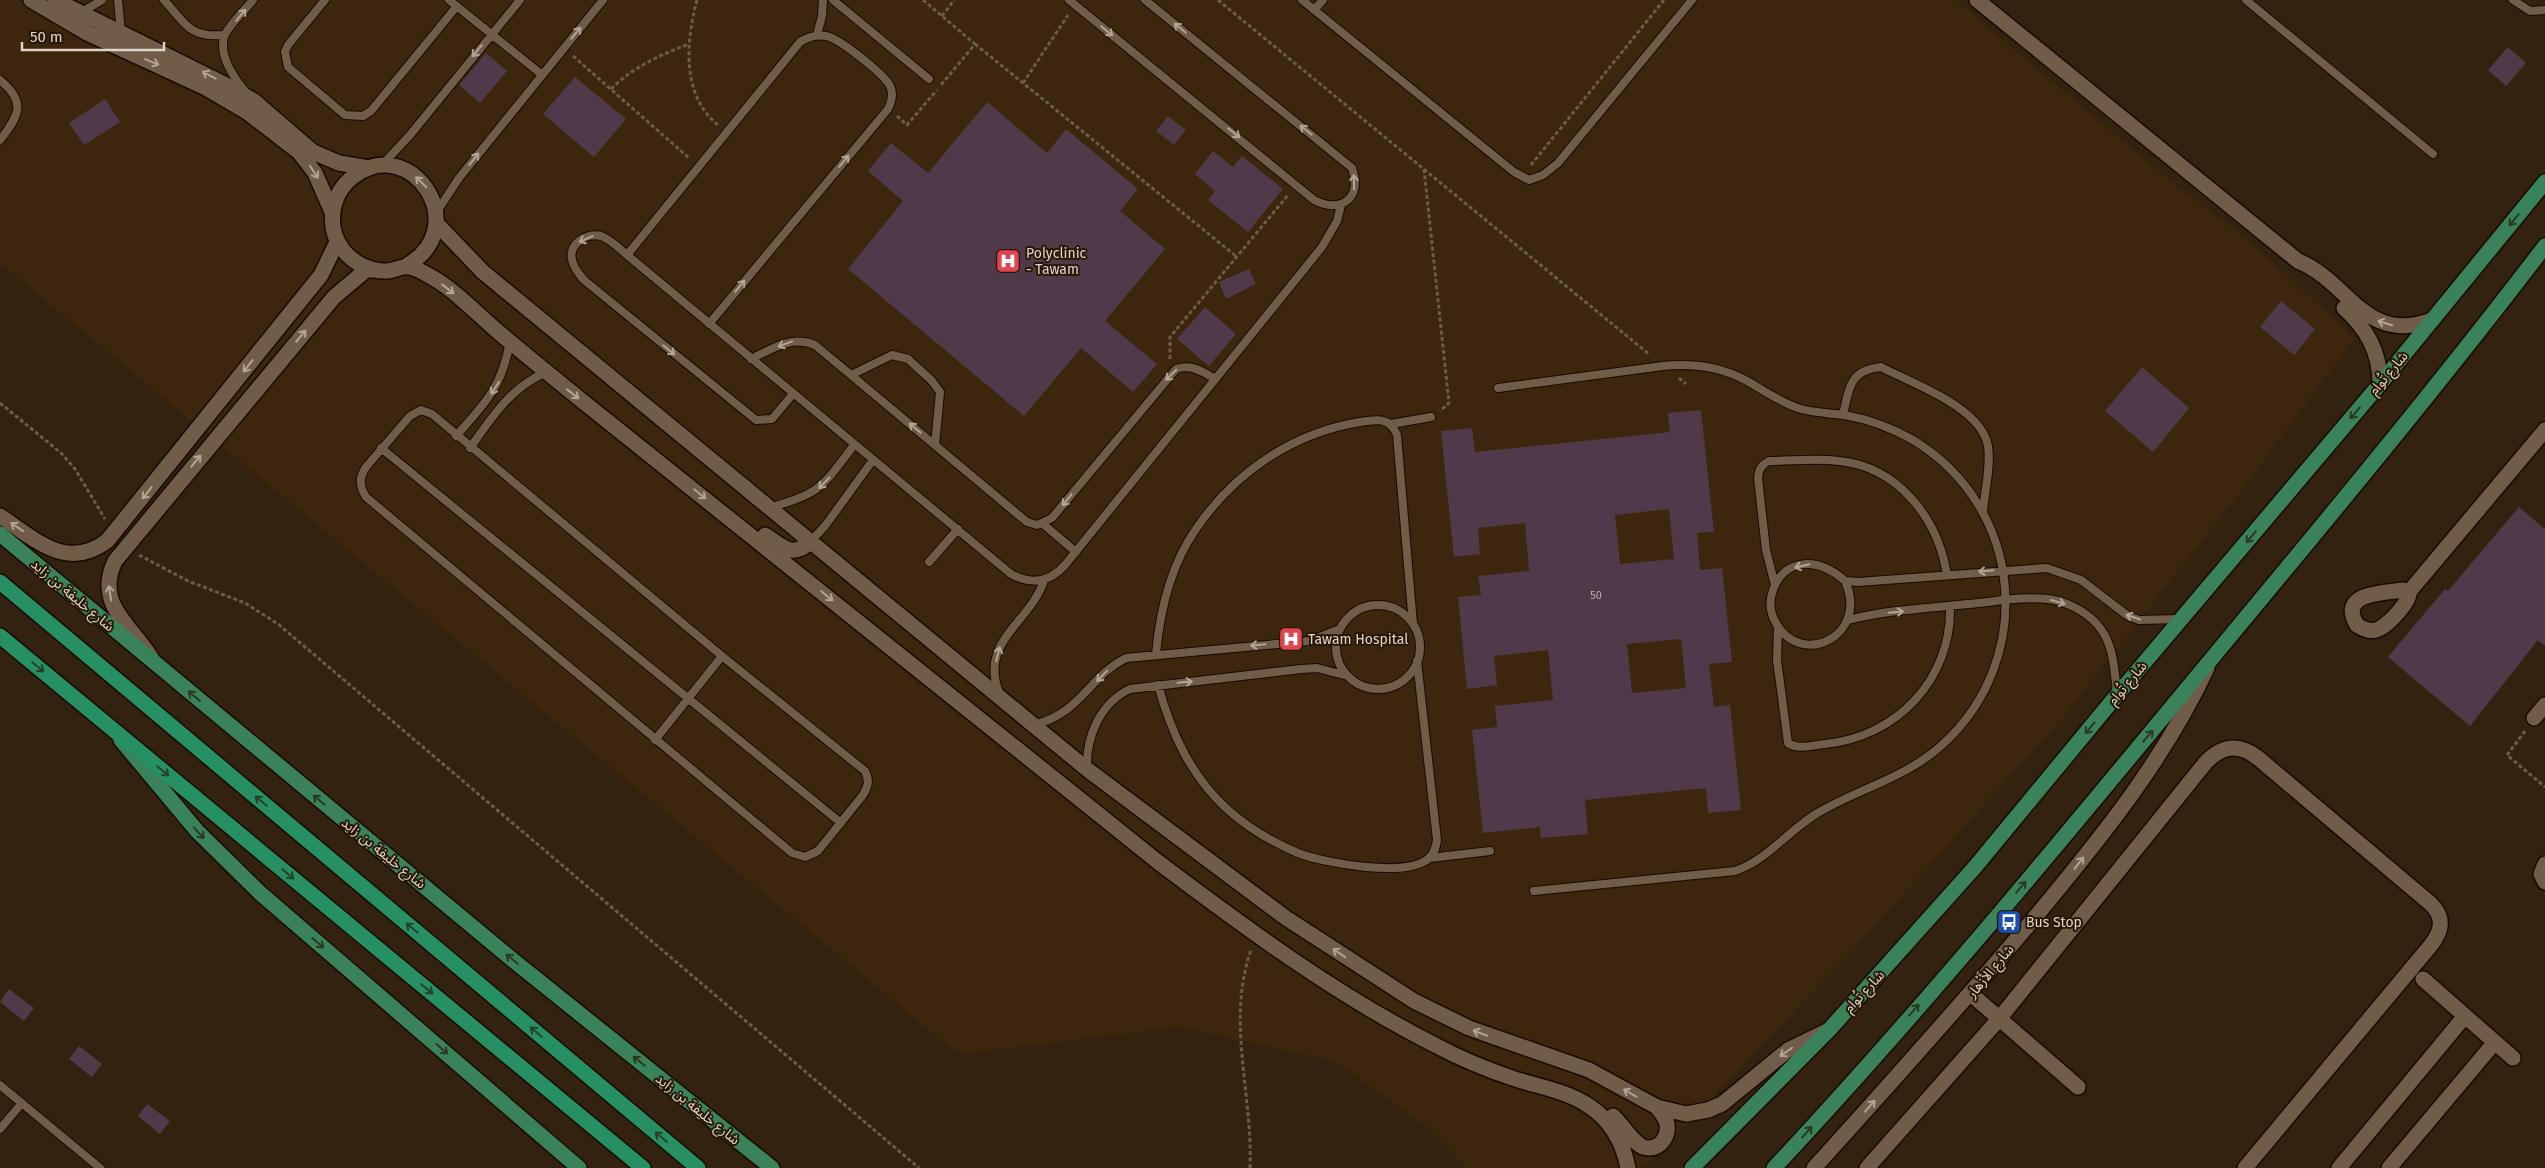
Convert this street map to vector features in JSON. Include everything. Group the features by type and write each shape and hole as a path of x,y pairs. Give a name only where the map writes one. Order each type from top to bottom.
{"highway":[{"path":"0,582 698,1168"},
{"path":"0,636 643,1168"}],"main road":[{"name":"شارع تُوام","path":"1692,1168 1829,1030 1975,868 2117,695 2380,384 2545,182"},
{"path":"1774,1168 2008,903 2454,365 2545,246"},
{"name":"شارع خليفة بن زايد","path":"0,534 507,954 772,1168"},
{"path":"112,728 197,831 260,893 579,1168"}],"street":[{"path":"31,0 87,33 206,88 247,112 303,157 315,173 332,212"},
{"path":"55,0 211,75 254,101 312,152 339,163 375,167 397,167 418,178 429,191 436,218 484,272 767,508 1088,770 1286,918 1414,1001 1469,1028 1583,1067 1657,1107 1686,1114 1708,1110 1734,1095 1788,1050 1829,1030"},
{"path":"1977,0 2298,261 2318,273 2361,311 2377,321 2402,326 2432,320"},
{"path":"375,167 360,172 344,185 334,202 332,212 337,242 353,261 376,270"},
{"path":"154,662 144,645 119,616 110,599 108,590 111,570 127,546 334,297 366,270 386,271 406,266 427,249 436,218"},
{"path":"0,516 42,544 65,553 83,553 92,550 114,534 321,275 337,242"},
{"path":"2298,261 2305,274 2365,330 2376,350 2380,384"},
{"path":"406,266 426,274 446,287 546,372 1158,862 1256,936 1346,993 1435,1045 1482,1067 1576,1098 1590,1100 1601,1106 1618,1120 1636,1142 1646,1148 1658,1146 1662,1143 1667,1132 1665,1119 1657,1107"},
{"path":"2409,592 2545,430"},
{"path":"729,517 742,520 789,550 799,550 810,542"},
{"name":"شارع الأَزْهار","path":"1814,1168 1971,994 2066,879 2142,782 2180,723 2211,659"},
{"path":"2534,718 2545,705"},
{"path":"1868,1168 1999,1018 2206,762 2219,751 2230,747 2250,752 2432,904 2437,909 2442,924 2440,932 2431,945 2245,1168"},
{"path":"2545,864 2541,874 2545,882"},
{"path":"2423,979 2513,1058"},
{"path":"1971,994 2078,1087"},
{"path":"2339,1168 2465,1016"},
{"path":"2389,1168 2495,1042"},
{"path":"1576,1098 1601,1114 1611,1125 1619,1138 1628,1168"}],"lane":[{"path":"79,13 102,0"},
{"path":"118,0 121,33"},
{"path":"164,0 195,33 203,36 224,36"},
{"path":"253,0 224,36 224,51 228,65 237,81 254,101"},
{"path":"325,0 288,45 286,60 293,72 317,93 345,115 354,117 363,116 371,111 457,6"},
{"path":"450,0 541,74"},
{"path":"375,167 410,135 520,0"},
{"path":"436,218 459,178 541,74 603,0"},
{"path":"817,35 822,16 823,0"},
{"path":"833,0 930,79"},
{"path":"1072,2 1297,184 1314,200 1327,206 1341,205 1350,199 1355,190 1356,179 1352,168 1146,0"},
{"path":"1302,0 1522,176 1536,179 1558,163 1692,0"},
{"path":"1314,10 1323,0"},
{"path":"2246,0 2433,154"},
{"path":"2513,0 2530,11 2545,10"},
{"path":"627,255 793,49 808,37 817,35 833,38 882,76 891,88 893,95 888,109 709,324"},
{"path":"0,80 14,93 18,110 16,118 0,140"},
{"path":"793,394 772,419 756,420 584,280 572,263 575,244 583,238 593,235 603,237 1011,574 1027,581 1044,580 1060,571 1076,552 1214,378 1322,247 1337,221 1341,205"},
{"path":"751,359 788,342 806,341 815,345 1028,522 1042,524 1076,552"},
{"path":"456,436 496,388 506,366 510,342"},
{"path":"851,375 892,355 908,359 932,381 940,392 935,445"},
{"path":"1498,388 1685,364 1706,366 1728,372 1783,402 1802,409 1868,420 1912,440 1951,471 1983,511 2004,570 2005,628 2000,650 1984,692 1972,712 1942,746 1904,772 1848,796 1814,815 1759,860 1735,871 1534,891"},
{"path":"1042,524 1052,518 1170,375 1184,366 1192,367 1214,378"},
{"path":"1843,415 1850,386 1856,375 1868,368 1881,367 1961,409 1983,431 1988,446 1983,511"},
{"path":"470,448 508,396 528,380 546,372"},
{"path":"421,410 432,414 456,436 722,656 865,771 868,785 818,851 805,857 798,857 655,740 366,497 360,487 360,475 410,416 421,410"},
{"path":"1156,654 1159,621 1167,589 1178,559 1194,531 1213,505 1236,482 1261,462 1288,445 1318,432 1379,419 1391,424 1431,417"},
{"path":"1391,424 1398,435 1413,624 1420,648 1417,661 1410,674 1400,683 1387,688 1373,689 1360,685 1348,676 1340,666 1336,654 1336,641 1348,617 1360,609 1375,605 1389,606 1403,613 1413,624"},
{"path":"767,508 808,496 818,490 854,445"},
{"path":"381,448 841,823"},
{"path":"810,542 825,526 873,460"},
{"path":"1775,584 1766,550 1758,478 1759,470 1763,464 1770,461 1840,461 1864,466 1886,476 1905,491 1921,508 1934,529 1947,575"},
{"path":"929,562 958,529"},
{"path":"1778,627 1794,641 1815,644 1835,637 1848,620 1851,607 1850,594 1844,581 1835,571 1823,565 1809,563 1795,566 1775,584 1772,593 1771,610 1778,627 1777,660 1788,743 1798,747 1841,743 1861,737 1886,725 1914,703 1927,687 1946,649 1950,606"},
{"path":"1844,581 1886,581 2034,567 2059,570 2081,580 2128,616 2140,620 2182,619"},
{"path":"1003,701 995,677 998,652 1009,630 1036,598 1044,580"},
{"path":"1848,620 1872,615 2006,601 2037,599 2060,602 2082,612 2095,622 2104,634 2110,646 2117,695"},
{"path":"1032,725 1046,722 1071,709 1114,664 1126,658 1309,641 1340,630"},
{"path":"655,740 722,656"},
{"path":"1417,661 1437,840 1436,849 1430,858"},
{"path":"1088,770 1087,757 1093,731 1112,701 1130,689 1317,668 1348,676"},
{"path":"1158,685 1176,740 1190,765 1207,788 1249,827 1273,842 1299,854 1336,864 1384,868 1412,865 1430,858 1490,851"},
{"path":"0,1085 100,1168"},
{"path":"0,1129 22,1103"}],"path":[{"path":"698,0 689,44 692,87 696,100 703,111 726,132"},
{"path":"923,0 1023,84 1237,257"},
{"path":"942,16 954,0"},
{"path":"1218,0 1686,384"},
{"path":"1522,176 1664,0"},
{"path":"1023,84 1072,2"},
{"path":"610,89 622,78 642,65 689,44"},
{"path":"888,109 907,125 975,44"},
{"path":"563,48 699,166"},
{"path":"1424,169 1449,403"},
{"path":"1170,375 1170,337 1297,184"},
{"path":"0,403 61,453 75,469 114,534"},
{"path":"127,546 169,572 246,603 278,624 919,1168"},
{"path":"2534,718 2507,755 2545,787"},
{"path":"1250,1168 1250,1122 1240,1024 1244,979 1256,936"}],"shaded area":[{"name":"Tawam Hospital","path":"0,0 1955,0 2172,182 2248,240 2355,338 2240,493 2062,719 1854,949 1648,1165 1641,1168 1466,1168 1431,1130 1335,1061 1179,1027 958,1054 0,263"}],"building":[{"path":"2508,47 2526,63 2506,86 2488,70"},
{"path":"486,53 507,71 480,103 459,85"},
{"path":"575,77 626,119 594,157 543,114"},
{"path":"105,99 120,122 84,145 69,123"},
{"path":"987,102 1047,153 1066,129 1138,189 1120,211 1165,249 1105,321 1157,364 1133,392 1081,348 1024,416 848,269 903,201 868,171 891,143 928,173"},
{"path":"1168,116 1186,130 1174,145 1156,131"},
{"path":"1213,151 1233,167 1242,156 1283,189 1248,232 1208,200 1215,191 1195,174"},
{"path":"1249,269 1256,284 1226,299 1219,282"},
{"path":"2281,301 2315,329 2294,355 2260,327"},
{"path":"1205,307 1236,334 1209,366 1177,339"},
{"path":"2142,367 2189,408 2153,452 2105,411"},
{"path":"1701,410 1714,532 1697,533 1700,570 1722,568 1732,662 1709,664 1714,707 1730,705 1741,810 1708,813 1706,788 1585,800 1588,834 1541,838 1540,827 1483,833 1472,730 1497,727 1495,706 1553,700 1548,650 1494,656 1497,685 1467,689 1458,597 1481,595 1478,576 1529,571 1525,523 1478,528 1480,554 1454,557 1441,431 1472,428 1475,452 1670,432 1668,413","holes":["1669,509 1674,559 1620,564 1615,515","1681,639 1686,688 1632,693 1627,644"]},
{"path":"2519,507 2545,529 2545,646 2538,640 2470,726 2388,657 2445,589 2448,591"},
{"path":"9,989 34,1008 24,1021 0,1002"},
{"path":"79,1046 102,1064 92,1077 69,1059"},
{"path":"147,1104 170,1121 160,1134 138,1116"}],"place":[{"name":"Polyclinic - Tawam","path":"1008,261"},
{"name":"Tawam Hospital","path":"1291,639"},
{"name":"Bus Stop","path":"2009,922"}]}
